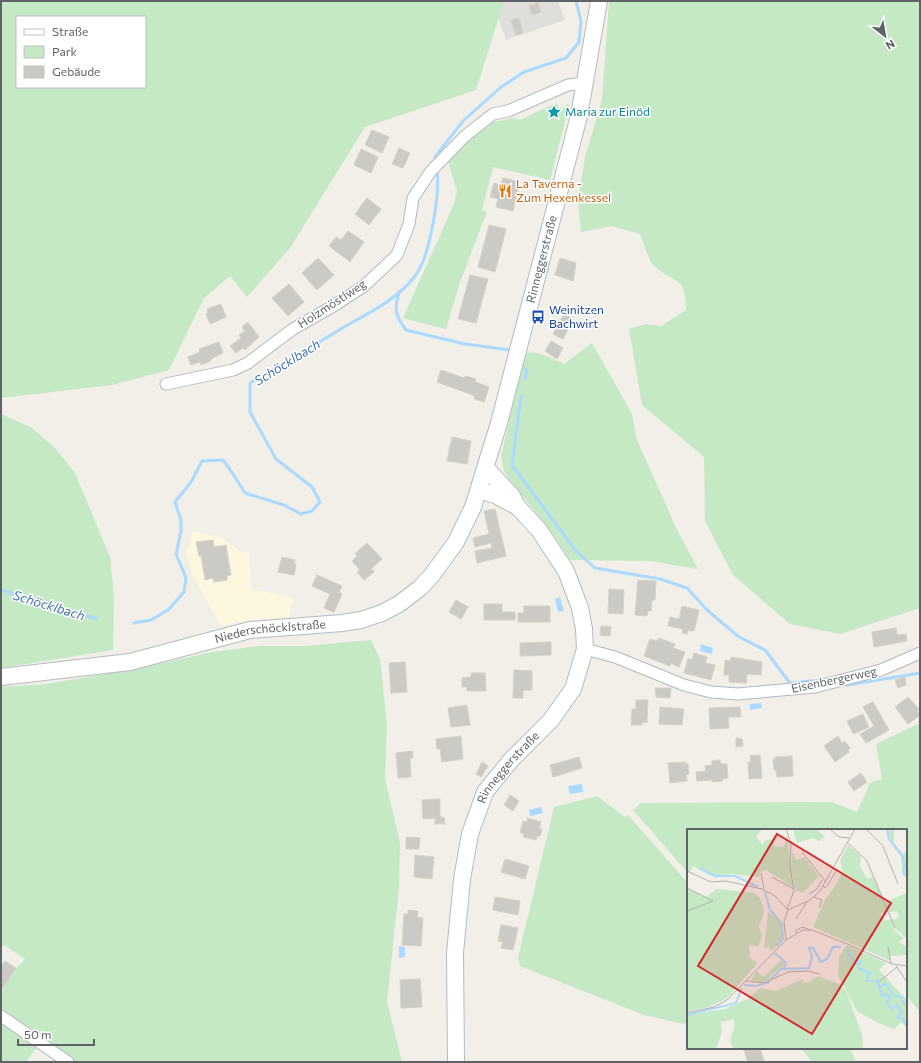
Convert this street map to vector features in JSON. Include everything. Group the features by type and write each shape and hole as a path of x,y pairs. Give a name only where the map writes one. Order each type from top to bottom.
{"main road":[{"name":"Rinneggerstraße","path":"517,506 495,495 479,490 567,163 585,83 599,1"},
{"name":"Rinneggerstraße","path":"456,1062 455,953 462,879 470,834 485,792 511,760 550,720 573,689 584,649 584,629 580,608 566,571 540,530 517,506 512,496 486,468"},
{"name":"Niederschöcklstraße","path":"1,677 130,662 250,630 342,623 382,613 409,597 432,575 456,542 473,507 479,490"}],"street":[{"name":"Holzmöstlweg","path":"166,384 233,370 248,363 293,329 335,305 364,286 397,255 409,224 412,198 431,171 465,136 493,114 508,111 568,85 585,83"},
{"name":"Eisenbergerweg","path":"584,649 615,657 684,685 712,692 738,694 815,687 881,670 920,653"},
{"path":"1,1016 68,1062"}],"shaded area":[{"path":"502,1 558,1 565,20 506,40 496,11"},
{"path":"193,531 220,537 243,553 249,552 251,590 293,598 289,617 244,621 221,626 192,574 186,552"}],"green space":[{"path":"1,1 504,1 476,90 365,127 290,248 247,297 230,276 204,298 169,370 112,385 1,398"},
{"path":"609,1 920,1 920,608 840,634 790,624 733,575 705,521 704,457 642,405 629,329 645,324 661,326 686,310 684,291 681,285 654,266 648,256 640,234 611,226 581,232 578,200 585,157 602,100"},
{"path":"556,103 559,108 564,108 568,103 569,106 550,180 493,167 482,210 487,212 460,282 446,329 403,318 454,204 457,191 448,162 455,151 484,124 512,118 520,120"},
{"path":"592,343 632,414 637,440 677,530 698,569 650,561 570,560 554,535 504,471 501,456 525,353 530,352 540,354 564,364"},
{"path":"1,414 32,428 55,448 75,473 110,557 114,598 113,650 1,668"},
{"path":"371,640 380,659 387,724 385,779 400,843 399,888 387,1002 402,1062 72,1062 1,1013 2,995 6,981 25,959 4,945 1,949 1,687 46,684 136,669 212,652 260,646 306,646"},
{"path":"920,723 920,1012 907,996 907,829 687,829 687,872 633,810 641,803 832,802 857,812 870,783 882,779 876,744"},
{"path":"597,796 625,817 628,815 687,882 687,1025 644,1015 520,966 518,958 554,807"},
{"path":"1,1021 37,1047 26,1062 1,1062"},
{"path":"802,1049 850,1049 856,1062 812,1062"}],"water":[{"path":"560,597 564,611 558,612 555,599"},
{"path":"701,644 713,648 712,654 700,651"},
{"path":"761,703 762,708 750,710 750,704"},
{"path":"582,784 583,792 570,794 568,786"},
{"path":"541,807 543,813 530,816 529,810"},
{"path":"399,946 405,947 405,957 399,958"}],"building":[{"path":"538,3 541,12 532,15 529,6"},
{"path":"519,18 523,33 516,35 511,20"},
{"path":"372,130 389,137 382,153 365,145"},
{"path":"399,148 410,153 403,168 392,164"},
{"path":"361,149 378,157 371,173 354,165"},
{"name":"La Taverna - Zum Hexenkessel","path":"503,178 520,182 513,211 496,207 498,199 490,197 494,183 501,185"},
{"path":"367,198 381,209 369,225 355,214"},
{"path":"489,225 506,229 495,272 478,267"},
{"path":"348,231 364,242 350,262 329,246 336,237 341,240"},
{"path":"318,258 334,275 317,290 302,273"},
{"path":"560,258 576,263 573,281 555,275"},
{"path":"470,275 488,279 476,323 458,319"},
{"path":"289,284 304,302 288,316 272,298"},
{"path":"221,304 226,317 210,324 206,314 208,313 207,309"},
{"path":"564,314 573,319 563,339 553,334"},
{"path":"248,322 259,337 245,350 243,348 236,353 230,346 241,338 239,335 245,331 242,327"},
{"path":"551,341 563,348 557,359 545,351"},
{"path":"219,342 223,353 211,359 211,361 201,365 200,362 191,365 188,357 200,352 199,349"},
{"path":"441,370 464,378 465,376 476,379 475,382 489,387 484,402 474,399 475,396 437,382"},
{"path":"452,437 471,441 467,464 447,461"},
{"path":"495,509 506,556 477,563 475,551 492,548 491,543 475,547 473,538 489,534 484,511"},
{"path":"213,540 214,547 226,545 231,575 227,576 227,580 214,582 213,578 205,580 201,556 199,556 196,542"},
{"path":"367,543 382,559 371,569 374,572 364,580 357,572 360,570 352,561 357,556 355,554"},
{"path":"282,557 295,560 294,563 296,564 294,575 278,572"},
{"path":"317,575 342,586 339,592 342,594 334,612 324,608 330,594 312,586"},
{"path":"638,580 656,581 655,600 652,600 651,611 648,611 647,616 635,615"},
{"path":"609,589 624,590 623,614 608,613"},
{"path":"456,600 468,607 461,619 449,612"},
{"path":"484,604 502,604 502,612 515,612 515,620 484,620"},
{"path":"524,606 550,606 550,622 518,622 518,613 524,613"},
{"path":"682,606 699,610 694,631 688,630 687,634 682,633 683,629 668,626 670,617 679,619"},
{"path":"601,626 611,627 610,636 600,635"},
{"path":"896,628 897,635 906,634 907,641 874,647 872,632"},
{"path":"659,638 675,644 673,648 685,652 679,667 671,663 670,666 644,656 650,639 657,641"},
{"path":"551,642 551,655 520,656 520,643"},
{"path":"694,653 707,657 705,663 715,665 711,680 684,673 688,658 692,660"},
{"path":"731,657 762,662 761,675 747,674 746,683 729,682 729,675 724,675 725,660 730,661"},
{"path":"405,662 407,692 391,693 389,663"},
{"path":"514,670 532,671 532,690 523,690 523,698 513,698"},
{"path":"471,673 485,673 486,691 467,691 467,687 462,687 462,678 471,677"},
{"path":"905,677 906,685 898,688 895,680"},
{"path":"655,688 671,688 670,698 656,697"},
{"path":"908,697 919,709 917,711 920,715 908,724 895,707"},
{"path":"636,700 648,700 647,723 642,722 642,725 631,725 632,709 636,709"},
{"path":"873,702 889,730 866,743 860,734 874,726 863,707"},
{"path":"467,705 470,725 451,727 448,708"},
{"path":"660,707 684,709 682,725 659,724"},
{"path":"740,707 741,717 728,717 729,728 710,729 709,708"},
{"path":"863,714 869,727 853,734 847,721"},
{"path":"461,736 463,759 442,762 440,749 437,749 436,739"},
{"path":"838,736 842,743 845,741 850,748 848,750 849,752 835,762 824,746"},
{"path":"736,738 742,739 743,746 736,747"},
{"path":"412,751 413,758 410,758 411,777 398,778 396,753"},
{"path":"760,755 762,778 749,779 748,762 751,762 750,756"},
{"path":"792,756 793,776 777,777 776,770 774,770 773,760 775,757"},
{"path":"579,757 582,768 553,777 550,765"},
{"path":"720,760 721,764 727,764 728,778 722,779 723,781 697,781 696,772 706,771 705,766 712,765 712,761"},
{"path":"482,762 488,766 481,777 476,774"},
{"path":"686,762 686,764 688,764 689,774 686,775 687,781 670,783 668,763"},
{"path":"861,773 867,782 854,791 848,782"},
{"path":"510,795 519,801 513,811 504,805"},
{"path":"440,799 440,817 444,817 445,824 435,824 435,818 423,819 422,800"},
{"path":"527,818 541,822 539,828 542,829 540,836 537,836 536,840 523,837 524,833 520,833 523,821 527,822"},
{"path":"406,837 420,838 419,849 406,849"},
{"path":"415,855 434,857 432,879 414,877"},
{"path":"505,859 529,866 525,879 501,872"},
{"path":"495,897 520,901 518,915 493,910"},
{"path":"408,910 418,911 417,917 423,918 421,946 402,945 404,914 408,914"},
{"path":"501,925 518,928 513,950 501,948 503,942 498,941"},
{"path":"5,961 16,968 1,990 1,966"},
{"path":"420,979 422,1007 401,1008 400,980"},
{"path":"743,1049 760,1049 764,1061 748,1062"}],"waterway":[{"name":"Schöcklbach","path":"436,162 435,157 463,121 501,87 524,72 566,58 579,42 581,21 576,1"},
{"name":"Schöcklbach","path":"134,623 151,620 168,610 184,592 186,578 176,554 181,531 181,520 175,502 191,482 202,461 223,460 245,493 284,505 301,514 312,511 320,502 312,487 276,459 250,412 250,383 373,311 392,299 408,284 420,267 425,255 433,225 438,181 437,170"},
{"path":"399,292 396,303 396,312 406,330 465,344 510,350"},
{"path":"525,368 527,371 525,379"},
{"path":"521,396 512,465 576,551 595,568 660,579 687,588 707,610 739,637 765,650 790,683 823,680"},
{"name":"Schöcklbach","path":"1,590 97,619"},
{"path":"843,684 848,685 920,673"}],"place":[{"name":"Maria zur Einöd","path":"554,112"},
{"name":"La Taverna - Zum Hexenkessel","path":"505,191"},
{"name":"Weinitzen Bachwirt","path":"538,317"}]}
